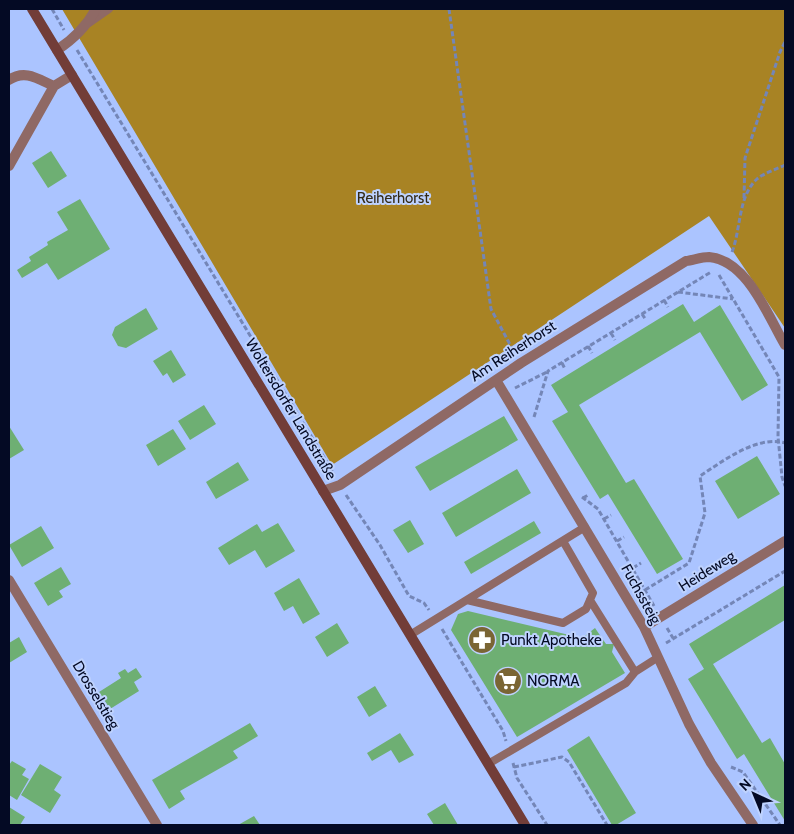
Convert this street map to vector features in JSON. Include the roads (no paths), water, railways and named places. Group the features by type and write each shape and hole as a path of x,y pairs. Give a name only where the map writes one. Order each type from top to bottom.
{"main road":[{"name":"Woltersdorfer Landstraße","path":"32,9 525,825"}],"street":[{"path":"57,50 71,41 87,25 96,9"},
{"path":"9,80 21,74 31,75 54,86"},
{"path":"9,166 54,86 72,75"},
{"name":"Am Reiherhorst","path":"323,491 340,485 521,363 686,261 708,257 727,262 744,274 785,345"},
{"name":"Fuchssteig","path":"496,380 644,627 659,654 689,724 711,763 753,825"},
{"name":"Heideweg","path":"644,627 785,541"},
{"name":"Drosselstieg","path":"9,580 157,825"}],"lane":[{"path":"87,25 109,9"},
{"path":"410,635 585,527"},
{"path":"468,600 564,623 586,608 593,594 563,541"},
{"path":"590,600 635,672"},
{"path":"488,764 626,684 635,672 659,654"}],"place":[{"name":"Punkt Apotheke","path":"482,640"},
{"name":"NORMA","path":"508,681"}],"park label":[{"name":"Reiherhorst","path":"393,198"}]}
